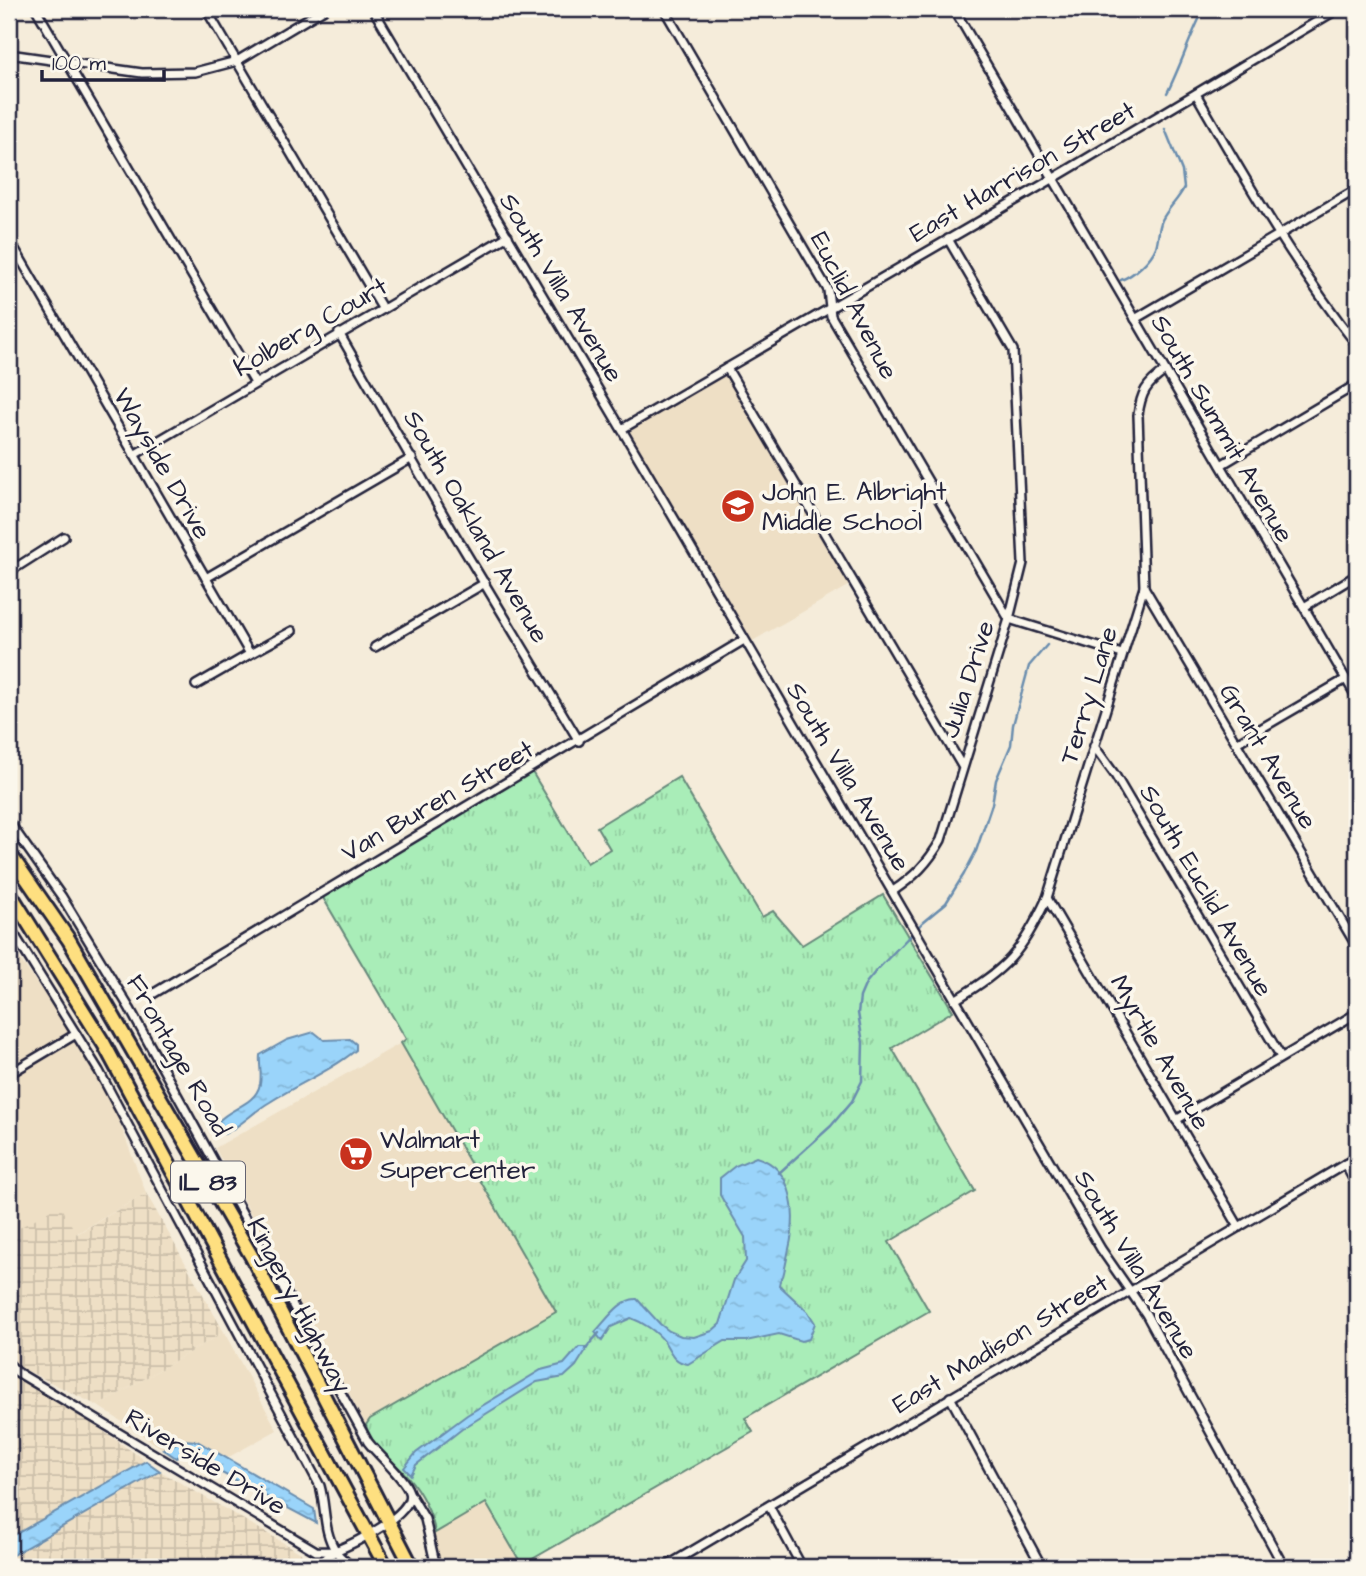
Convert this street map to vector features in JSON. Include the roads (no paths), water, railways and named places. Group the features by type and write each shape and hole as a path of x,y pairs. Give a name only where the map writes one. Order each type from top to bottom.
{"highway":[{"name":"Kingery Highway","path":"9,853 69,940 251,1257 412,1567"},
{"name":"Kingery Highway","path":"9,892 104,1044 386,1567"}],"street":[{"path":"36,9 255,383"},
{"path":"206,9 382,308"},
{"path":"9,54 142,73 195,72 237,61 324,9"},
{"name":"South Villa Avenue","path":"373,9 1101,1249 1146,1314 1284,1567"},
{"name":"Euclid Avenue","path":"664,9 828,290 832,306 831,316 1009,619"},
{"name":"South Summit Avenue","path":"954,9 1357,698"},
{"name":"East Harrison Street","path":"622,429 1054,178 1327,12 1338,9"},
{"path":"1196,94 1278,236 1318,295 1357,345"},
{"path":"1135,318 1357,189"},
{"name":"Kolberg Court","path":"134,455 508,236"},
{"name":"Wayside Drive","path":"9,239 250,654"},
{"name":"Julia Drive","path":"893,891 925,866 941,840 1009,619 1023,563 1013,350 948,239"},
{"name":"South Oakland Avenue","path":"339,333 579,741"},
{"path":"727,368 962,766"},
{"name":"Terry Lane","path":"955,1000 989,979 1009,962 1034,926 1047,898 1144,587 1139,402 1148,383 1165,371"},
{"path":"1221,465 1357,384"},
{"path":"206,578 412,458"},
{"path":"9,572 64,537"},
{"path":"1304,607 1357,575"},
{"path":"375,647 485,583"},
{"name":"Grant Avenue","path":"1144,587 1357,947"},
{"path":"1009,619 1122,654"},
{"path":"196,685 292,631"},
{"name":"Van Buren Street","path":"150,995 744,640"},
{"path":"1238,742 1346,679"},
{"name":"South Euclid Avenue","path":"1094,746 1115,775 1281,1058"},
{"name":"Frontage Road","path":"9,822 62,897 130,1009 368,1442 405,1484 425,1519 436,1567"},
{"name":"Myrtle Avenue","path":"1047,898 1239,1227"},
{"path":"9,926 104,1080 315,1476 324,1499 327,1527 335,1551 352,1567"},
{"path":"1176,1120 1357,1013"},
{"path":"9,1074 76,1034"},
{"name":"East Madison Street","path":"665,1567 1357,1157"},
{"path":"1345,1164 1357,1186"},
{"name":"Riverside Drive","path":"9,1364 17,1372 309,1547 316,1551 335,1551"},
{"path":"950,1397 1042,1567"},
{"path":"316,1567 335,1551 403,1512 409,1503 410,1494"},
{"path":"769,1506 802,1567"}],"water":[{"path":"314,1032 324,1040 350,1039 356,1044 356,1050 281,1095 224,1134 218,1122 248,1102 257,1091 261,1080 260,1055 287,1040"},
{"path":"756,1157 779,1171 790,1194 793,1222 784,1274 779,1285 808,1312 815,1323 809,1339 801,1341 779,1334 746,1341 725,1341 688,1364 676,1359 653,1330 631,1318 611,1327 602,1341 595,1332 619,1306 637,1299 660,1324 681,1336 694,1337 712,1331 720,1324 734,1280 746,1261 745,1237 720,1195 720,1178 735,1166"},
{"path":"579,1347 588,1347 576,1366 564,1377 537,1382 462,1429 416,1465 411,1475 404,1468 416,1453 467,1415 541,1370 564,1364"},
{"path":"183,1440 197,1441 314,1509 316,1523 184,1453 176,1458 163,1449"},
{"path":"146,1461 160,1471 9,1557 9,1538"}],"waterway":[{"path":"1167,93 1204,9"},
{"path":"1121,280 1136,271 1150,257 1156,247 1162,220 1184,188 1182,171 1165,129"},
{"path":"779,1173 831,1126 852,1101 862,1081 863,1043 858,1013 860,997 866,983 876,971 923,922 946,903 964,874 976,851 992,804 996,780 1011,745 1013,725 1029,666 1047,645"},
{"path":"585,1349 599,1333"}],"place":[{"name":"John E. Albright Middle School","path":"738,506"},
{"name":"Walmart Supercenter","path":"356,1154"}]}
